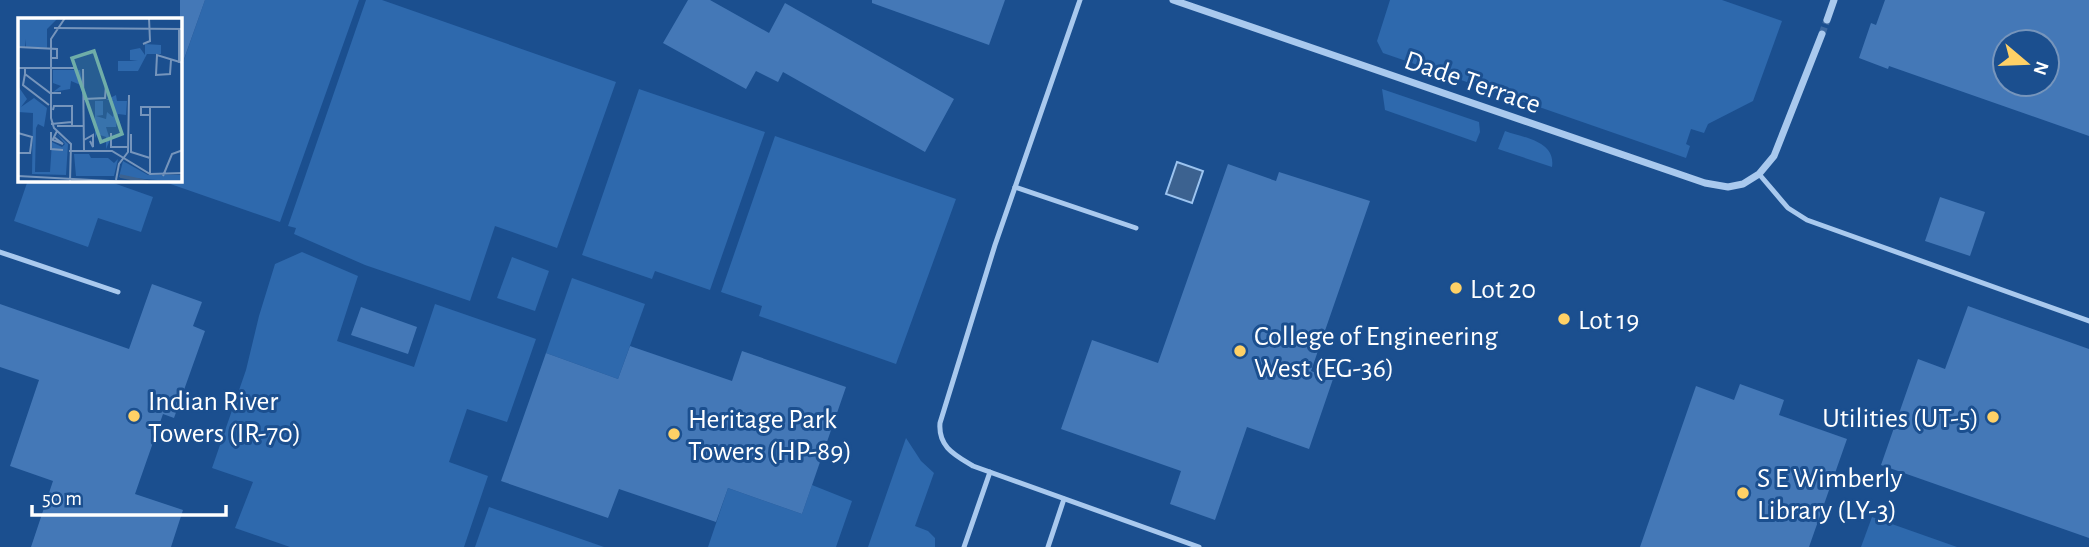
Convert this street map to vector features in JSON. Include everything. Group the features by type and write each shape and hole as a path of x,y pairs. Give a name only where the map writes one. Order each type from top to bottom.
{"street":[{"name":"Dade Terrace","path":"1173,0 1705,183 1727,187 1742,184 1759,174"},
{"path":"1827,20 1834,0"},
{"path":"1759,174 1780,145 1822,34"}],"lane":[{"path":"1080,0 1015,187 940,423 939,434 942,441 960,458 990,472 1199,547"},
{"path":"1759,174 1788,208 1807,220 2089,321"},
{"path":"1015,187 1136,228"},
{"path":"0,252 118,292"},
{"path":"964,547 990,472"},
{"path":"1048,547 1064,499"}],"shaded area":[{"path":"205,0 359,0 280,222 165,182 182,182 182,65"},
{"path":"366,0 382,0 616,82 557,248 495,226 470,301 365,265 294,234 296,228 288,226"},
{"path":"1390,0 1722,0 1782,21 1753,101 1708,124 1704,133 1691,129 1686,144 1690,146 1686,158 1383,53 1377,41"},
{"path":"639,89 765,132 710,290 655,271 652,279 582,255"},
{"path":"1382,89 1479,122 1480,132 1476,142 1385,110"},
{"path":"1505,131 1544,146 1552,158 1552,167 1498,149"},
{"path":"775,136 956,199 896,364 759,316 762,306 721,292"},
{"path":"1177,162 1203,171 1192,203 1166,194"},
{"path":"27,182 111,182 153,197 141,232 98,218 88,247 14,221"},
{"path":"302,252 358,276 337,341 414,367 435,304 536,339 507,422 467,409 449,462 488,476 464,547 290,547 235,528 253,482 212,468 246,370 275,264"},
{"path":"512,257 549,271 535,311 497,298"},
{"path":"572,278 645,304 618,379 546,353"},
{"path":"906,438 921,461 934,473 915,526 928,531 935,538 935,547 868,547"},
{"path":"812,485 852,501 836,547 708,547 728,488 802,514"},
{"path":"489,507 604,547 475,547"},
{"path":"1872,517 1957,547 1861,547"}],"building":[{"path":"180,0 205,0 183,62 182,18"},
{"path":"688,0 710,0 769,33 785,3 954,99 925,152 783,72 778,82 756,71 746,89 663,43"},
{"path":"872,0 1005,0 989,45 872,3"},
{"path":"1885,0 2089,0 2089,136 1859,58 1871,23 1876,25"},
{"name":"College of Engineering West (EG-36)","path":"1228,164 1276,181 1279,172 1370,201 1311,371 1333,379 1309,449 1247,427 1215,520 1170,504 1181,471 1061,429 1092,340 1158,363"},
{"path":"1940,197 1985,212 1970,256 1925,241"},
{"name":"Indian River Towers (IR-70)","path":"152,284 202,302 193,326 205,331 174,418 163,414 135,494 183,510 171,547 31,547 53,481 10,466 39,380 0,367 0,304 129,349"},
{"name":"Utilities (UT-5)","path":"1968,306 2089,349 2089,538 1881,465 1918,359 1945,369"},
{"path":"361,307 417,327 408,354 351,335"},
{"name":"Heritage Park Towers (HP-89)","path":"630,346 732,381 742,351 846,387 802,514 728,488 716,522 619,489 608,518 501,481 546,353 618,379"},
{"name":"S E Wimberly Library (LY-3)","path":"1740,384 1784,400 1779,415 1847,439 1809,547 1640,547 1696,386 1734,400"}],"tunnel":[{"path":"1822,34 1827,20"}],"place":[{"name":"Lot 20","path":"1456,288"},
{"name":"Lot 19","path":"1564,319"},
{"name":"College of Engineering West (EG-36)","path":"1240,351"},
{"name":"Indian River Towers (IR-70)","path":"134,416"},
{"name":"Utilities (UT-5)","path":"1993,417"},
{"name":"Heritage Park Towers (HP-89)","path":"674,434"},
{"name":"S E Wimberly Library (LY-3)","path":"1743,493"}]}
